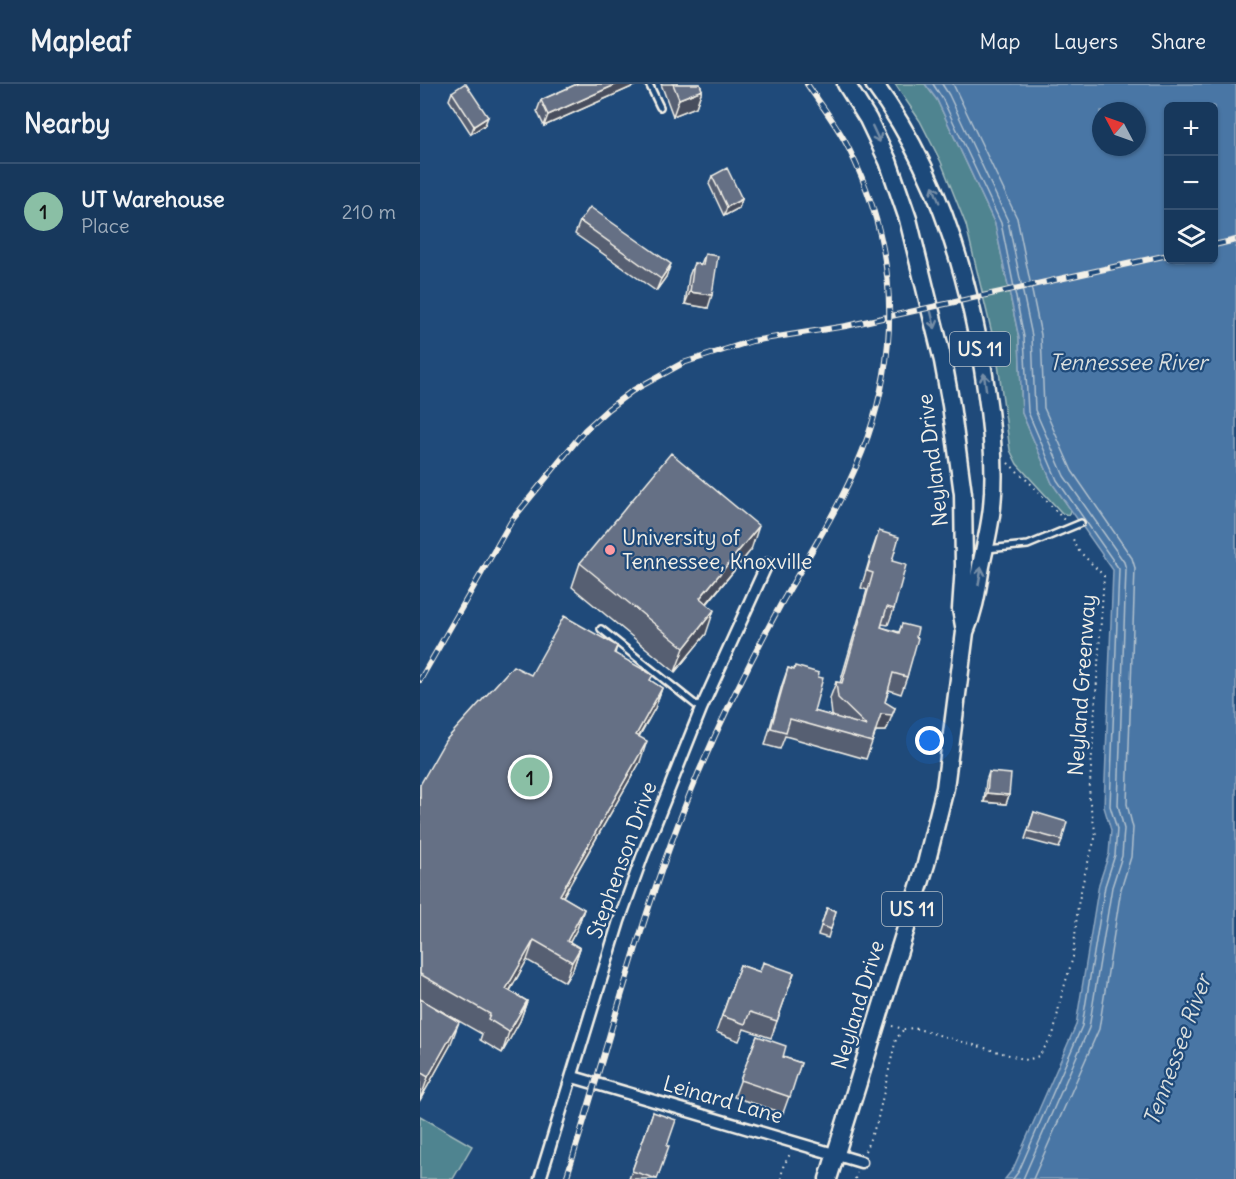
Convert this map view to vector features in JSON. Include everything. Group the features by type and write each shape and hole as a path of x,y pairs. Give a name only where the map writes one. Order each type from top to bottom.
{"main road":[{"name":"Neyland Drive","path":"846,84 868,118 897,184 915,246 943,361 963,494 964,566 961,609 965,632"},
{"name":"Neyland Drive","path":"828,1179 926,864 945,788 965,632 974,611 993,489 991,423 982,361 961,265 930,177 900,122 874,84"}],"street":[{"name":"Stephenson Drive","path":"540,1179 630,889 701,709 767,564"},
{"name":"Leinard Lane","path":"573,1077 861,1162"}],"lane":[{"path":"649,84 660,107"},
{"path":"985,549 1028,545 1081,524"},
{"path":"602,629 701,709"}],"path":[{"name":"Neyland Greenway","path":"876,1023 904,1029 914,1028 1026,1060 1039,1056 1053,1035 1073,957 1078,905 1096,836 1089,798 1104,576 1078,550 1064,520 1006,461"},
{"path":"855,1179 877,1122 896,1039 904,1029"},
{"path":"781,1179 783,1167 797,1142"}],"green space":[{"path":"895,84 925,84 937,100 995,224 1019,338 1022,413 1052,483 1071,510 1068,515 1062,513 1017,464 1010,450 996,350 966,225 941,162 920,121"},
{"path":"420,1116 472,1146 453,1179 420,1179"}],"water":[{"name":"Tennessee River","path":"925,84 1236,84 1236,1179 1005,1179 1013,1169 1076,1025 1099,884 1109,854 1111,830 1104,807 1113,570 1052,483 1022,413 1019,338 995,224 937,100"}],"building":[{"path":"464,84 488,117 474,126 452,92"},
{"path":"577,84 617,84 548,115 541,100"},
{"path":"673,84 700,84 702,90 679,99"},
{"path":"727,168 742,199 727,207 712,176"},
{"path":"590,207 671,264 661,279 580,221"},
{"path":"705,254 718,256 712,295 690,292 694,263 703,265"},
{"path":"671,453 759,526 700,598 714,610 684,648 580,563"},
{"path":"879,531 899,537 892,561 906,565 894,609 887,607 881,627 899,633 902,624 918,628 916,637 918,638 907,677 893,673 885,702 895,708 892,715 881,714 872,742 790,719 786,732 771,728 788,668 794,670 795,666 819,673 818,677 823,678 814,711 867,726 838,698 836,682 842,683 873,573 867,571"},
{"path":"564,616 617,646 614,653 653,675 650,680 662,688 636,735 647,741 560,895 584,909 567,941 580,948 572,962 534,940 506,989 527,1001 509,1032 488,1019 490,1014 420,974 420,785 445,741 513,666 531,675"},
{"path":"989,772 1011,774 1009,795 987,793"},
{"path":"1034,812 1067,822 1062,840 1028,831"},
{"path":"827,908 836,911 831,929 821,926"},
{"path":"763,962 794,973 777,1021 750,1012 745,1024 722,1016 740,965 760,972"},
{"path":"420,999 459,1022 428,1077 420,1072"},
{"path":"757,1036 786,1046 783,1057 801,1063 790,1097 740,1080"},
{"path":"653,1112 676,1120 657,1179 632,1171"}],"railway":[{"path":"566,1179 643,924 678,823 727,709 781,604 829,522 860,458 879,399 886,362 889,290 876,219 849,149 835,124 807,84"},
{"path":"1218,244 1236,240"},
{"path":"420,680 512,520 585,430 632,391 683,363 752,341 846,326 1164,256"}],"place":[{"name":"University of Tennessee, Knoxville","path":"610,550"},
{"name":"UT Warehouse","path":"530,777"}]}
